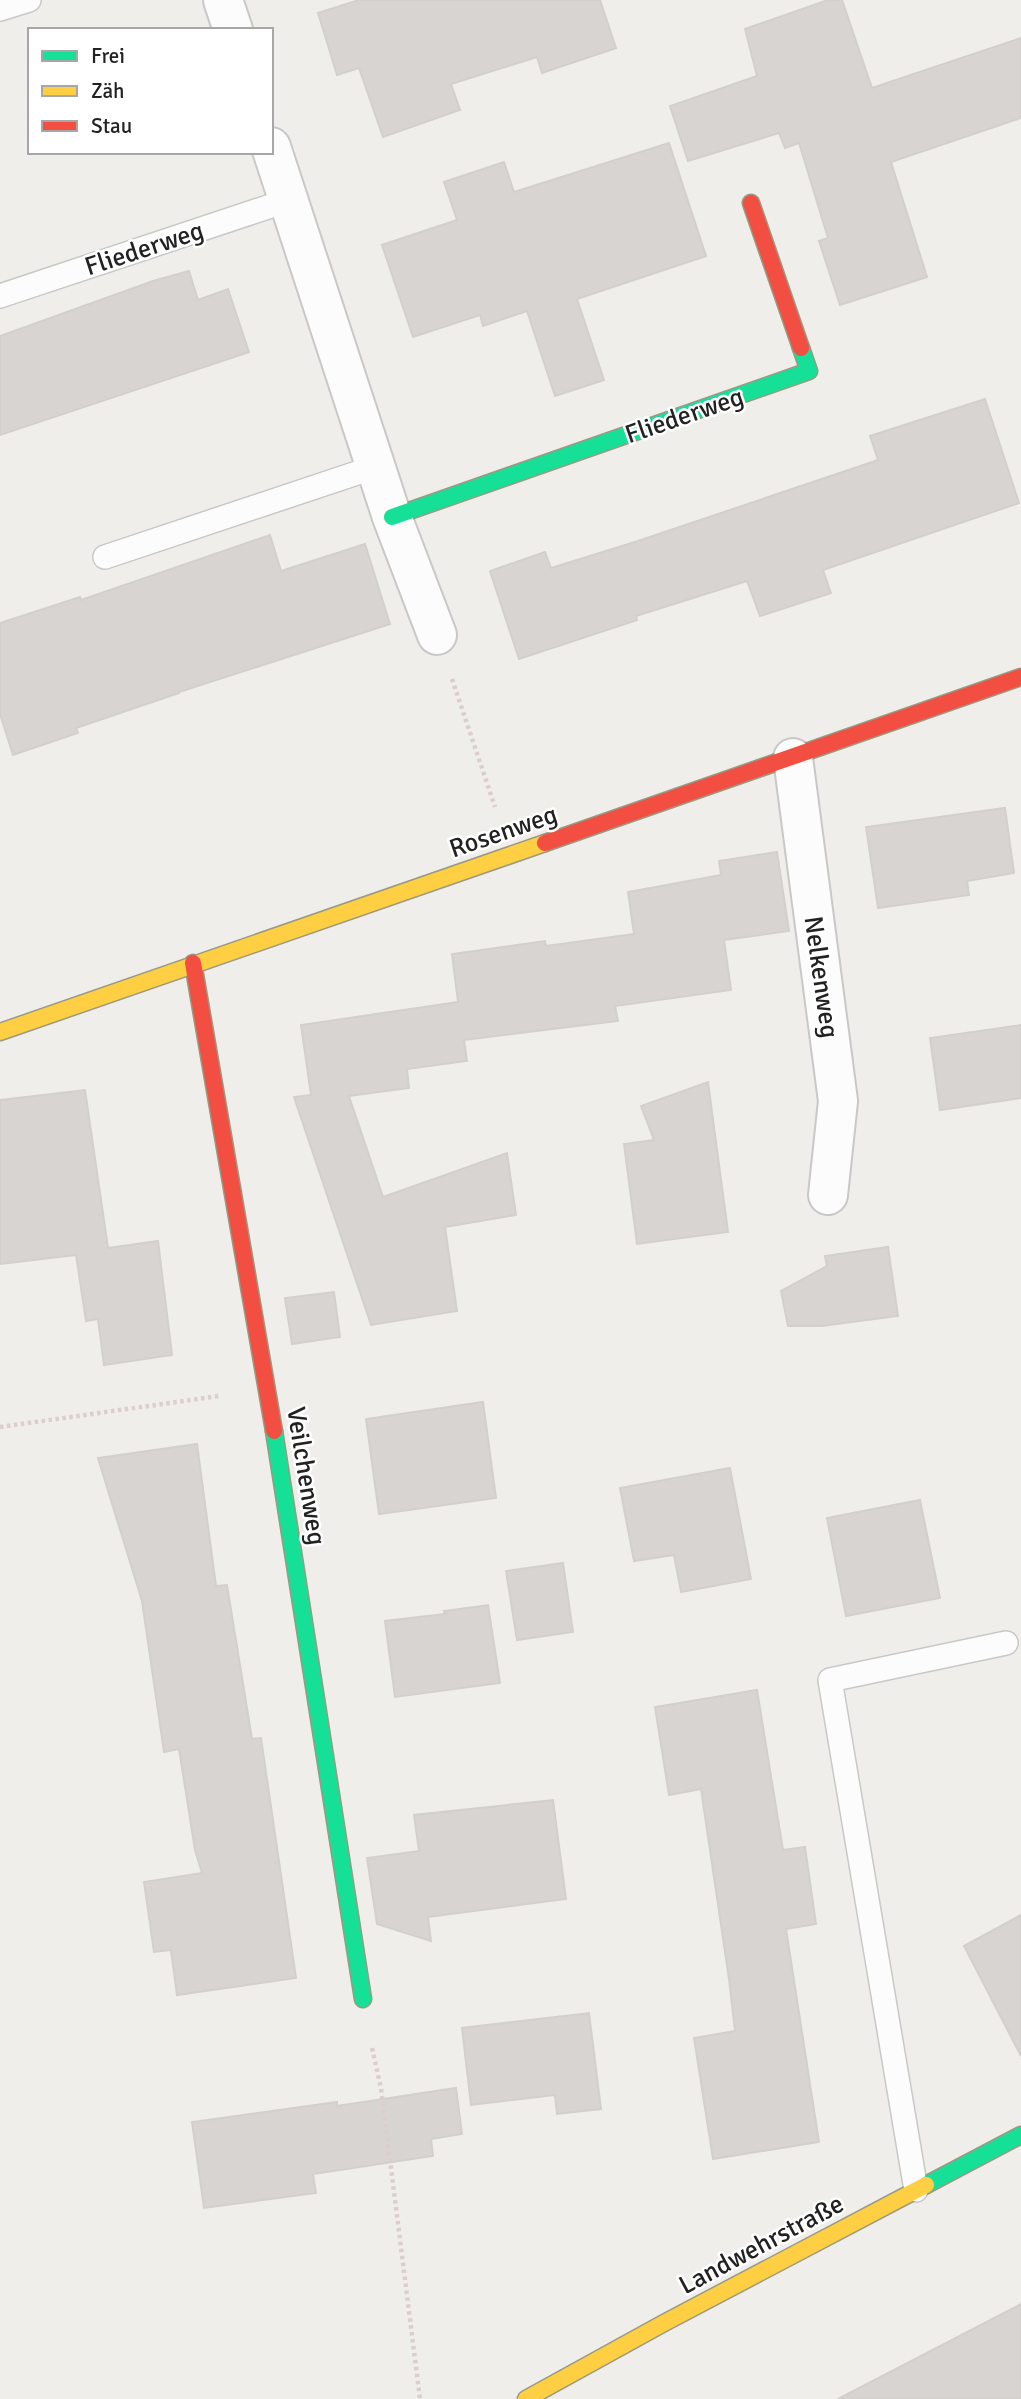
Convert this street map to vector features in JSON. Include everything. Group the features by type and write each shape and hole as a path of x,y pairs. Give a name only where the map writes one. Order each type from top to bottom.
{"street":[{"path":"223,0 232,28"},
{"path":"273,153 392,517 438,635"},
{"name":"Fliederweg","path":"392,517 809,371 751,203"},
{"name":"Rosenweg","path":"0,1032 192,963 793,758 1021,677"},
{"name":"Nelkenweg","path":"793,758 838,1101 828,1195"},
{"name":"Veilchenweg","path":"192,963 268,1390 363,1999"},
{"name":"Landwehrstraße","path":"526,2399 664,2323 1021,2135"}],"lane":[{"path":"0,9 29,0"},
{"name":"Fliederweg","path":"0,296 289,200"},
{"path":"105,557 375,467"},
{"path":"916,2190 830,1681 1006,1643"}],"path":[{"path":"438,635 511,854"},
{"path":"0,1427 268,1390"},
{"path":"363,1999 380,2088 420,2399"}],"building":[{"path":"359,0 600,0 616,48 542,73 537,57 451,84 460,110 383,137 359,68 337,75 318,13"},
{"path":"828,0 842,0 872,88 1021,38 1021,118 891,162 927,277 840,305 819,241 828,238 799,143 785,148 779,133 688,161 670,106 757,76 745,29"},
{"path":"669,143 706,256 577,299 604,380 555,396 527,311 483,326 480,315 413,337 382,245 457,220 444,182 504,162 514,192"},
{"path":"189,271 198,300 228,289 249,352 0,435 0,336 153,281"},
{"path":"985,399 1019,503 823,570 831,593 760,616 747,581 636,616 637,620 519,659 490,571 545,552 551,568 878,460 870,436"},
{"path":"270,535 281,571 365,544 390,624 179,692 76,728 78,733 13,755 0,714 0,623 80,597 81,600"},
{"path":"1005,808 1014,873 967,881 969,895 878,908 866,827"},
{"path":"777,852 789,931 724,940 731,990 615,1006 618,1021 464,1040 467,1061 407,1069 409,1088 349,1096 383,1197 507,1153 516,1215 445,1227 457,1311 371,1325 294,1097 311,1095 301,1025 458,1002 452,954 545,941 546,946 634,934 628,892 721,875 719,861"},
{"path":"1021,1025 1021,1098 940,1110 930,1038"},
{"path":"708,1082 728,1232 637,1244 624,1144 654,1140 641,1106"},
{"path":"85,1090 108,1248 158,1241 172,1355 104,1365 98,1319 86,1321 76,1255 0,1264 0,1100"},
{"path":"888,1247 898,1316 822,1326 788,1326 781,1291 827,1266 825,1256"},
{"path":"334,1292 340,1337 292,1344 285,1298"},
{"path":"483,1402 496,1498 379,1514 366,1419"},
{"path":"197,1444 216,1586 227,1585 252,1739 261,1738 296,1978 177,1995 171,1950 154,1952 144,1882 202,1873 195,1850 179,1749 164,1752 142,1601 98,1458"},
{"path":"730,1468 751,1579 681,1592 674,1555 634,1561 620,1488"},
{"path":"920,1500 940,1598 846,1616 827,1518"},
{"path":"563,1563 573,1632 517,1640 506,1571"},
{"path":"488,1605 500,1683 395,1697 385,1621 445,1614 444,1611"},
{"path":"757,1690 783,1850 805,1847 816,1924 786,1929 819,2142 713,2159 694,2038 735,2031 729,1979 701,1789 669,1795 655,1707"},
{"path":"553,1800 566,1899 428,1917 431,1941 377,1924 367,1858 419,1851 414,1815"},
{"path":"1021,1915 1021,2056 964,1946"},
{"path":"589,2013 601,2109 557,2114 555,2095 471,2105 462,2028"},
{"path":"456,2088 462,2134 431,2139 433,2156 313,2174 316,2193 204,2208 192,2122 337,2102 337,2106"},
{"path":"1021,2304 1021,2399 838,2399"}],"traffic: fast":[{"path":"392,517 809,371 801,348"},
{"path":"274,1431 363,1999"},
{"path":"926,2185 1021,2135"}],"traffic: slow":[{"path":"0,1032 545,843"},
{"path":"526,2399 926,2185"}],"traffic: jam":[{"path":"751,203 801,348"},
{"path":"545,843 1021,677"},
{"path":"193,963 274,1431"}]}
